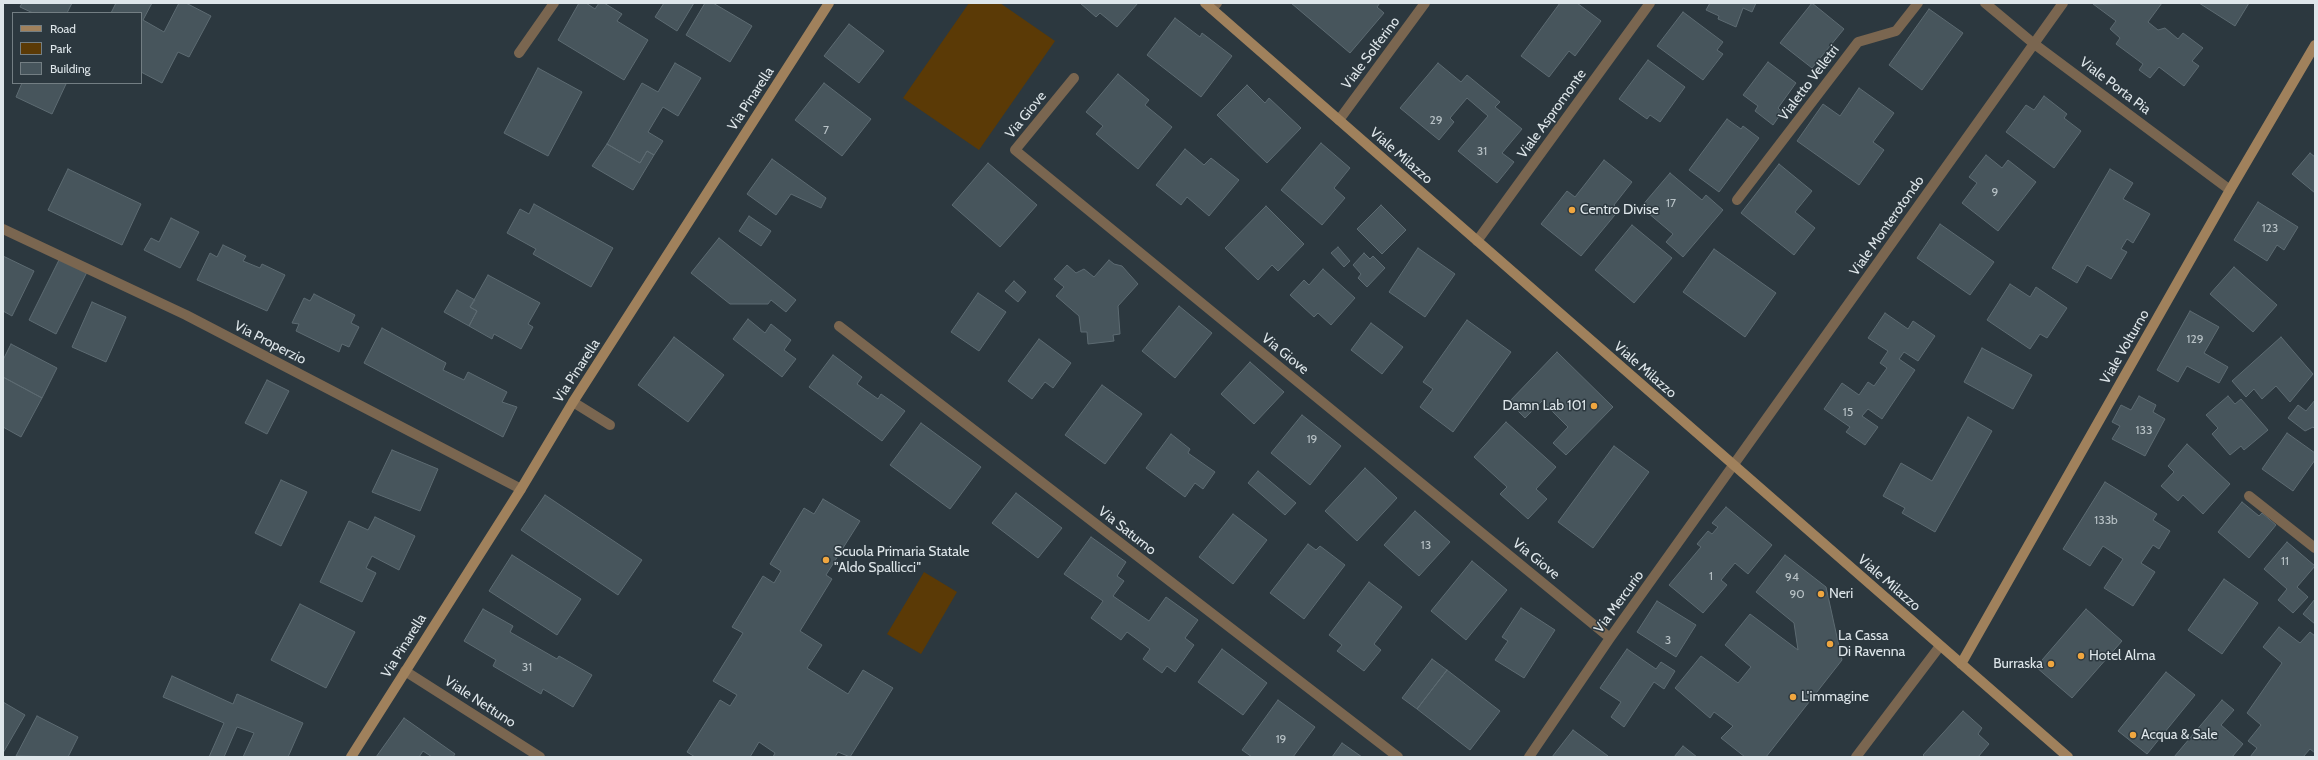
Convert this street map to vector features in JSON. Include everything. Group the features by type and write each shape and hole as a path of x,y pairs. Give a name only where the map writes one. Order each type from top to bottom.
{"street":[{"path":"519,53 554,3"},
{"name":"Via Pinarella","path":"351,757 521,489 573,402 829,3"},
{"name":"Viale Solferino","path":"1339,120 1425,3"},
{"name":"Viale Aspromonte","path":"1477,241 1650,3"},
{"name":"Vialetto Velletri","path":"1737,200 1858,42 1896,31 1918,3"},
{"name":"Viale Porta Pia","path":"1985,3 2033,43 2230,190"},
{"name":"Viale Monterotondo","path":"1734,465 2033,43 2063,3"},
{"name":"Viale Milazzo","path":"1211,5 1339,120 2068,757"},
{"name":"Viale Volturno","path":"1961,664 2230,190 2315,45"},
{"name":"Via Giove","path":"1074,78 1015,150 1610,638"},
{"name":"Via Properzio","path":"3,229 186,315 521,489"},
{"name":"Via Saturno","path":"839,326 1398,757"},
{"path":"573,402 610,425"},
{"name":"Via Mercurio","path":"1529,757 1610,638 1734,465"},
{"path":"2249,496 2315,548"},
{"path":"1856,757 1940,646"},
{"name":"Viale Nettuno","path":"405,671 540,757"}],"green space":[{"path":"969,3 1000,3 1055,41 979,150 903,98"},
{"path":"924,572 957,592 921,654 887,634"}],"building":[{"path":"22,3 72,3 68,12 31,12 20,7"},
{"path":"116,3 152,3 143,20 164,32 179,3 186,3 211,16 189,57 178,52 162,83 142,73 142,12 112,12"},
{"path":"579,3 586,3 595,9 599,3 604,3 622,14 617,21 648,40 624,80 558,40"},
{"path":"664,3 694,3 677,31 655,17"},
{"path":"705,3 713,3 752,26 730,62 686,35"},
{"path":"1080,3 1138,3 1117,27 1100,13 1096,17"},
{"path":"1291,3 1380,3 1377,7 1384,13 1350,53"},
{"path":"1560,3 1577,3 1601,21 1575,56 1569,51 1549,77 1521,56"},
{"path":"1710,3 1756,3 1752,12 1743,8 1736,27 1718,19 1719,16 1706,10"},
{"path":"1812,3 1844,29 1812,68 1780,43"},
{"path":"2162,3 2148,22 2158,30 2165,28 2178,39 2183,33 2203,48 2192,61 2199,66 2184,86 2159,67 2150,78 2139,70 2143,64 2116,44 2120,38 2110,29 2116,21 2093,4"},
{"path":"2199,3 2249,3 2235,26"},
{"path":"1929,9 1963,33 1922,90 1889,65"},
{"path":"1683,12 1723,42 1717,50 1723,54 1703,80 1657,46"},
{"path":"1175,18 1200,37 1202,33 1232,56 1201,97 1147,55"},
{"path":"849,24 884,51 859,83 824,56"},
{"path":"1648,60 1685,87 1660,122 1650,115 1647,119 1619,99"},
{"path":"1768,62 1796,83 1778,108 1782,112 1773,125 1755,111 1758,106 1743,95"},
{"path":"675,63 701,78 678,116 663,107 648,132 663,141 654,155 647,151 640,163 607,144 642,83 658,92"},
{"path":"1438,63 1461,82 1467,75 1500,102 1495,107 1522,129 1502,153 1514,162 1497,183 1458,151 1488,116 1467,98 1450,118 1454,122 1439,140 1400,108"},
{"path":"538,68 582,92 548,156 504,133"},
{"path":"1118,74 1149,100 1145,105 1172,127 1138,169 1096,134 1103,126 1086,112"},
{"path":"824,83 871,119 842,156 795,120"},
{"path":"22,84 66,84 52,114 16,97"},
{"path":"1247,85 1265,103 1269,98 1301,128 1267,163 1217,115"},
{"path":"1859,88 1894,113 1873,142 1884,150 1859,185 1797,141 1823,104 1840,116"},
{"path":"2044,96 2067,114 2064,118 2081,131 2054,168 2006,132 2026,105 2034,110"},
{"path":"1727,119 1741,129 1743,126 1759,138 1719,192 1689,170"},
{"path":"1321,143 1350,168 1334,188 1345,198 1322,225 1281,190"},
{"path":"607,144 640,163 647,151 654,155 633,190 592,166"},
{"path":"1185,149 1204,165 1211,158 1239,180 1209,216 1187,197 1181,205 1156,185"},
{"path":"2310,153 2315,157 2315,193 2292,174"},
{"path":"1986,155 2002,168 2008,160 2036,182 1998,231 1962,203 1977,183 1969,177"},
{"path":"772,159 826,198 821,208 791,194 776,215 747,194"},
{"path":"1604,160 1632,182 1614,205 1619,210 1581,256 1541,224 1567,191 1575,197"},
{"path":"988,163 1037,205 1000,247 952,205"},
{"path":"1779,164 1812,191 1795,212 1815,228 1794,255 1741,213"},
{"path":"68,169 141,204 122,245 48,210"},
{"path":"2110,169 2133,183 2123,199 2150,214 2133,243 2127,239 2121,249 2127,252 2111,279 2087,265 2077,283 2052,268"},
{"path":"1670,173 1702,200 1706,195 1723,210 1683,257 1666,242 1673,234 1641,207"},
{"path":"2258,202 2298,227 2284,250 2277,245 2267,261 2234,240"},
{"path":"534,204 613,248 591,287 533,254 536,249 507,233 520,209 529,214"},
{"path":"1381,205 1406,230 1382,254 1357,229"},
{"path":"1266,206 1304,244 1278,271 1272,265 1258,280 1225,248"},
{"path":"749,216 771,231 761,246 739,231"},
{"path":"171,218 199,232 180,268 144,250 151,238 159,242"},
{"path":"1940,224 1994,262 1970,295 1917,258"},
{"path":"1632,225 1672,258 1634,303 1595,270"},
{"path":"719,238 796,300 786,312 771,300 768,304 730,304 691,273"},
{"path":"223,245 246,256 243,261 260,268 262,264 285,275 267,311 197,280 210,253 217,257"},
{"path":"1338,247 1350,261 1344,267 1331,253"},
{"path":"1418,248 1455,274 1425,317 1389,292"},
{"path":"1714,249 1776,293 1745,337 1683,292"},
{"path":"1364,253 1370,259 1373,256 1385,268 1367,287 1358,278 1361,274 1353,265"},
{"path":"3,256 34,271 12,316 3,311"},
{"path":"61,256 88,270 56,334 29,320"},
{"path":"1109,260 1114,264 1122,266 1138,284 1118,306 1120,334 1113,335 1114,341 1088,344 1087,332 1081,332 1079,316 1056,296 1064,287 1054,279 1067,265 1076,273 1084,269 1094,277"},
{"path":"2234,267 2277,305 2253,332 2210,294"},
{"path":"1323,269 1355,298 1331,325 1318,313 1314,317 1290,295 1304,280 1309,285"},
{"path":"488,275 540,303 528,324 533,327 521,349 494,334 492,339 469,326 477,311 470,307"},
{"path":"1014,281 1026,292 1018,302 1005,291"},
{"path":"2010,284 2030,297 2036,287 2067,308 2047,338 2040,334 2030,349 1987,320"},
{"path":"457,290 475,300 470,307 477,311 469,326 444,312"},
{"path":"978,293 1006,312 979,351 951,332"},
{"path":"314,294 355,315 351,323 359,327 349,347 342,344 339,352 296,331 299,324 292,323 304,298 310,301"},
{"path":"92,302 126,317 106,362 72,347"},
{"path":"1179,306 1212,333 1175,378 1142,351"},
{"path":"2190,311 2219,327 2204,353 2228,367 2219,383 2187,366 2178,382 2157,370"},
{"path":"1885,313 1908,329 1913,321 1935,336 1918,361 1904,352 1899,359 1915,370 1882,419 1868,409 1862,416 1878,427 1865,445 1846,432 1850,427 1824,409 1842,383 1859,395 1868,382 1874,386 1887,368 1880,363 1888,351 1868,338"},
{"path":"748,319 765,333 771,324 791,340 784,350 796,359 782,377 733,339"},
{"path":"1467,320 1511,352 1453,432 1420,407 1433,389 1423,382"},
{"path":"1371,323 1403,347 1382,374 1351,350"},
{"path":"382,328 446,363 443,370 464,380 468,372 507,392 502,402 517,407 503,437 364,363"},
{"path":"674,337 724,375 688,422 638,385"},
{"path":"2281,337 2313,374 2290,402 2276,386 2262,399 2254,389 2246,397 2232,381"},
{"path":"1039,339 1071,363 1053,388 1045,382 1032,399 1008,381"},
{"path":"11,344 57,368 42,398 3,377 3,360"},
{"path":"1982,348 2032,375 2013,409 1964,382"},
{"path":"1557,352 1613,407 1566,455 1553,443 1568,427 1542,401 1525,418 1509,402"},
{"path":"833,355 862,377 857,384 878,399 881,394 905,411 882,441 809,387"},
{"path":"1250,362 1284,392 1254,424 1221,394"},
{"path":"3,377 42,398 21,437 3,427"},
{"path":"267,380 289,391 267,434 245,423"},
{"path":"1102,385 1142,414 1105,464 1065,435"},
{"path":"2139,396 2156,405 2153,412 2165,419 2145,456 2112,439 2120,426 2112,422 2121,405 2131,410"},
{"path":"2228,396 2235,404 2241,399 2268,430 2244,450 2241,446 2230,455 2212,434 2218,428 2206,415"},
{"path":"2315,400 2315,429 2313,427 2305,431 2288,418 2298,405 2306,411"},
{"path":"1302,415 1341,446 1310,485 1271,453"},
{"path":"1968,417 1992,431 1935,532 1902,513 1905,508 1883,496 1901,463 1932,481"},
{"path":"1506,422 1556,467 1536,489 1547,499 1528,519 1500,494 1507,487 1474,457"},
{"path":"921,423 981,467 950,509 890,465"},
{"path":"2287,433 2315,453 2315,460 2293,491 2262,469"},
{"path":"1171,434 1190,449 1188,453 1215,472 1203,489 1195,483 1185,497 1146,468"},
{"path":"2187,444 2230,484 2203,514 2183,495 2178,501 2161,486 2174,472 2168,466"},
{"path":"1614,446 1649,472 1593,548 1558,522"},
{"path":"392,450 438,469 420,511 372,492"},
{"path":"1365,468 1397,498 1357,541 1325,511"},
{"path":"1258,471 1296,503 1285,515 1248,483"},
{"path":"281,480 307,492 281,546 255,533"},
{"path":"2105,482 2157,514 2153,520 2170,531 2159,549 2153,545 2141,563 2155,572 2133,606 2104,588 2123,559 2103,546 2090,566 2063,549"},
{"path":"1016,493 1062,528 1038,558 992,523"},
{"path":"545,495 642,560 618,595 521,530"},
{"path":"823,499 860,521 826,575 832,579 800,631 822,645 807,668 848,694 863,670 893,688 850,757 838,752 835,757 773,757 775,753 759,742 750,757 695,757 687,752 720,700 730,706 737,695 713,681 743,633 732,627 763,576 774,583 781,571 770,564 804,508 814,514"},
{"path":"2242,502 2259,516 2262,513 2276,525 2249,558 2218,532"},
{"path":"1726,507 1772,545 1748,574 1735,563 1721,580 1727,585 1703,613 1669,585 1701,547 1697,544 1708,531 1712,534 1718,527 1712,523"},
{"path":"1415,511 1450,542 1419,576 1384,545"},
{"path":"1233,514 1267,540 1233,584 1199,557"},
{"path":"375,517 415,536 399,570 372,556 366,568 376,573 362,602 320,582 349,521 368,530"},
{"path":"1091,537 1126,562 1117,576 1124,581 1113,596 1149,621 1166,597 1198,620 1185,638 1194,645 1175,672 1167,666 1162,673 1143,659 1150,649 1127,632 1121,640 1091,618 1103,601 1064,574"},
{"path":"2287,542 2315,566 2297,587 2308,597 2293,613 2278,600 2287,589 2264,569"},
{"path":"1308,544 1316,550 1320,546 1345,565 1304,619 1270,593"},
{"path":"512,555 581,599 557,635 489,591"},
{"path":"1785,555 1826,587 1842,660 1766,757 1745,757 1721,738 1733,726 1714,712 1710,718 1675,688 1701,656 1738,683 1751,667 1725,645 1750,614 1798,650 1794,623 1756,592"},
{"path":"1472,561 1507,590 1466,640 1431,611"},
{"path":"2224,579 2258,603 2222,654 2188,630"},
{"path":"1369,582 1402,607 1374,644 1381,650 1364,671 1337,651 1342,645 1329,635"},
{"path":"2315,599 2315,624 2303,614"},
{"path":"1657,601 1696,625 1676,657 1637,632"},
{"path":"300,604 355,632 326,688 271,660"},
{"path":"1521,608 1555,630 1524,678 1495,660 1508,641 1502,637"},
{"path":"483,609 513,626 510,632 557,659 559,656 592,675 573,707 543,689 541,694 493,666 496,660 464,641"},
{"path":"2086,609 2122,641 2072,698 2036,667"},
{"path":"2279,627 2300,643 2310,632 2315,636 2315,753 2310,749 2303,757 2250,757 2257,748 2248,741 2261,725 2247,713 2282,663 2263,647"},
{"path":"1222,649 1267,683 1243,715 1198,682"},
{"path":"1627,649 1656,669 1661,662 1675,671 1664,689 1654,682 1624,727 1611,717 1621,702 1600,688"},
{"path":"1432,659 1447,670 1417,709 1402,698"},
{"path":"1447,670 1500,711 1470,750 1417,709"},
{"path":"2166,672 2195,695 2147,754 2118,731"},
{"path":"172,676 233,704 237,694 303,723 288,757 243,757 254,733 237,727 224,757 209,757 224,723 163,697"},
{"path":"1278,700 1315,727 1293,757 1252,757 1242,750"},
{"path":"2222,700 2234,710 2221,725 2243,744 2232,757 2174,757"},
{"path":"3,702 25,715 3,753"},
{"path":"1963,711 1982,728 1978,734 1989,744 1978,757 1925,757 1923,755"},
{"path":"37,716 78,737 68,757 16,756"},
{"path":"404,718 455,754 453,757 432,757 423,751 419,757 376,757"},
{"path":"1573,730 1608,756 1608,757 1552,757"},
{"path":"1342,743 1362,757 1332,757"},
{"path":"1683,746 1697,757 1674,757"}],"place":[{"name":"Centro Divise","path":"1572,210"},
{"name":"Damn Lab 101","path":"1594,406"},
{"name":"Scuola Primaria Statale \"Aldo Spallicci\"","path":"826,560"},
{"name":"Neri","path":"1821,594"},
{"name":"La Cassa Di Ravenna","path":"1830,644"},
{"name":"Hotel Alma","path":"2081,656"},
{"name":"Burraska","path":"2051,664"},
{"name":"L'immagine","path":"1793,697"},
{"name":"Acqua & Sale","path":"2133,735"}]}
